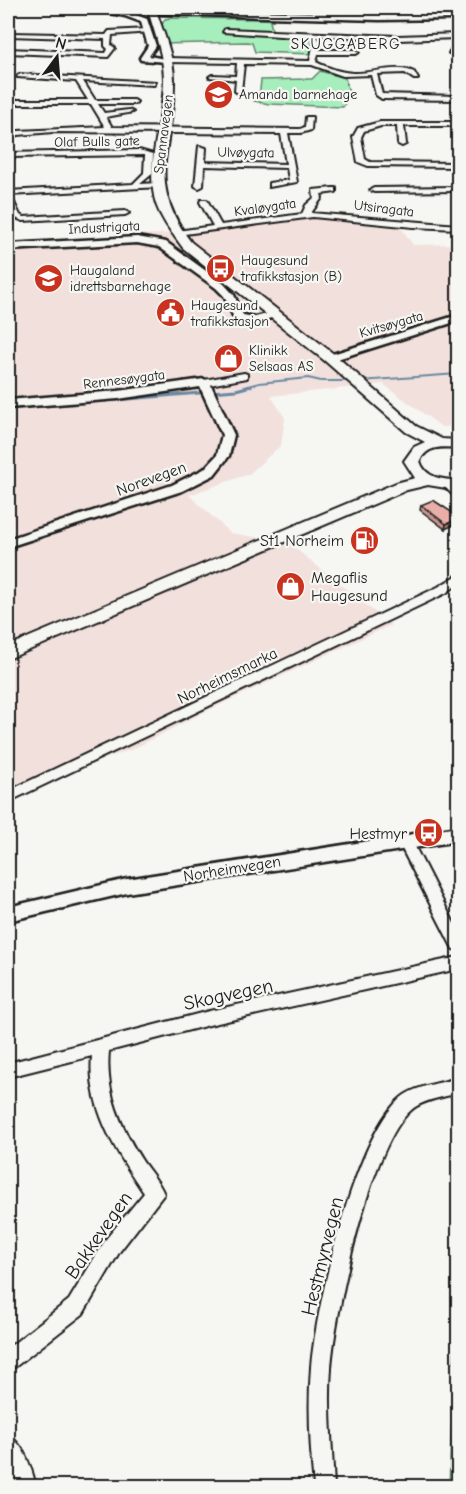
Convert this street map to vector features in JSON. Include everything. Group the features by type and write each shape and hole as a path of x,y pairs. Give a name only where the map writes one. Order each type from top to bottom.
{"highway":[{"path":"117,8 155,13 459,16"}],"main road":[{"name":"Spannavegen","path":"155,13 169,80 158,185 163,210 178,235 330,358 378,400"},
{"path":"378,400 418,434 439,443 458,444"},
{"path":"378,400 429,480"},
{"path":"8,645 395,482 415,460 439,443"},
{"path":"8,653 402,486 429,480 455,488"}],"street":[{"path":"91,8 136,17 144,21 155,13"},
{"path":"8,52 108,55 112,48 108,46 107,37 111,32 155,13"},
{"path":"155,13 152,46 144,58 314,63 338,73 374,74 402,70 412,72 416,78"},
{"path":"298,20 300,35"},
{"path":"357,25 360,36"},
{"path":"451,26 458,36"},
{"path":"383,28 383,38"},
{"path":"225,31 383,38 458,36"},
{"path":"25,35 107,37"},
{"path":"312,36 317,41 314,63"},
{"path":"315,52 356,52"},
{"path":"238,91 241,61"},
{"path":"374,74 380,98 459,98"},
{"path":"19,76 154,83"},
{"path":"212,77 239,78"},
{"path":"78,79 90,102 110,129"},
{"path":"8,102 134,102"},
{"path":"100,116 129,112"},
{"name":"Ulvøygata","path":"164,129 220,126 284,131 307,129 309,118"},
{"path":"8,143 14,120"},
{"path":"400,124 402,144"},
{"path":"459,124 374,125 359,132 357,137 362,162 374,165 459,165"},
{"name":"Olaf Bulls gate","path":"11,135 22,132 164,129"},
{"name":"Ulvøygata","path":"273,186 293,182 284,131"},
{"name":"Ulvøygata","path":"199,186 202,148"},
{"name":"Olaf Bulls gate","path":"8,155 149,154 148,174 137,182 136,186"},
{"name":"Ulvøygata","path":"201,164 290,166"},
{"path":"8,192 158,185"},
{"path":"374,190 459,189"},
{"name":"Kvaløygata","path":"178,235 306,215 309,207 318,198 316,192 333,190"},
{"path":"8,198 17,217 23,219 125,213"},
{"path":"204,202 219,228"},
{"name":"Utsiragata","path":"306,215 413,225 459,226"},
{"name":"Industrigata","path":"8,247 137,240 156,242 185,260 226,291 239,318 255,320 275,315"},
{"name":"Kvitsøygata","path":"330,358 459,318"},
{"name":"Rennesøygata","path":"8,404 118,395 244,376"},
{"name":"Norevegen","path":"8,543 177,488 209,472 223,456 228,435 204,383"},
{"name":"Norheimsmarka","path":"8,797 459,579"},
{"name":"Norheimvegen","path":"8,914 127,886 196,873 459,834"},
{"path":"406,843 459,945"},
{"name":"Skogvegen","path":"8,1070 209,1018 459,963"},
{"name":"Bakkevegen","path":"8,1360 76,1306 113,1245 155,1194 110,1121 99,1081 101,1045"},
{"name":"Hestmyrvegen","path":"324,1486 321,1367 339,1266 369,1167 386,1129 408,1102 459,1086"},
{"path":"8,1446 20,1466 26,1486"}],"shaded area":[{"path":"306,217 400,226 413,245 458,244 458,426 442,427 383,384 271,396 285,418 281,445 249,474 189,495 230,533 287,542 391,625 204,712 133,749 50,777 8,798 8,242 175,233"}],"green space":[{"path":"165,19 270,19 274,20 270,21 273,34 307,35 315,39 314,48 311,54 255,52 252,43 247,42 160,44 158,32"},
{"path":"320,71 345,78 350,95 343,107 269,104 254,101 260,90 261,80 312,79"},
{"path":"457,1305 458,1486 449,1486"}],"building":[{"path":"433,500 459,519 446,524 421,505"}],"waterway":[{"path":"360,381 458,374"},
{"path":"246,387 259,383 308,378 321,381 350,381"},
{"path":"8,409 236,390 251,386"}],"place":[{"name":"Amanda barnehage","path":"218,94"},
{"name":"Haugesund trafikkstasjon (B)","path":"220,268"},
{"name":"Haugaland idrettsbarnehage","path":"49,278"},
{"name":"Haugesund trafikkstasjon","path":"170,313"},
{"name":"Klinikk Selsaas AS","path":"228,358"},
{"name":"St1 Norheim","path":"365,540"},
{"name":"Megaflis Haugesund","path":"290,586"},
{"name":"Hestmyr","path":"428,833"}],"district":[{"name":"SKUGGABERG","path":"346,44"}]}
